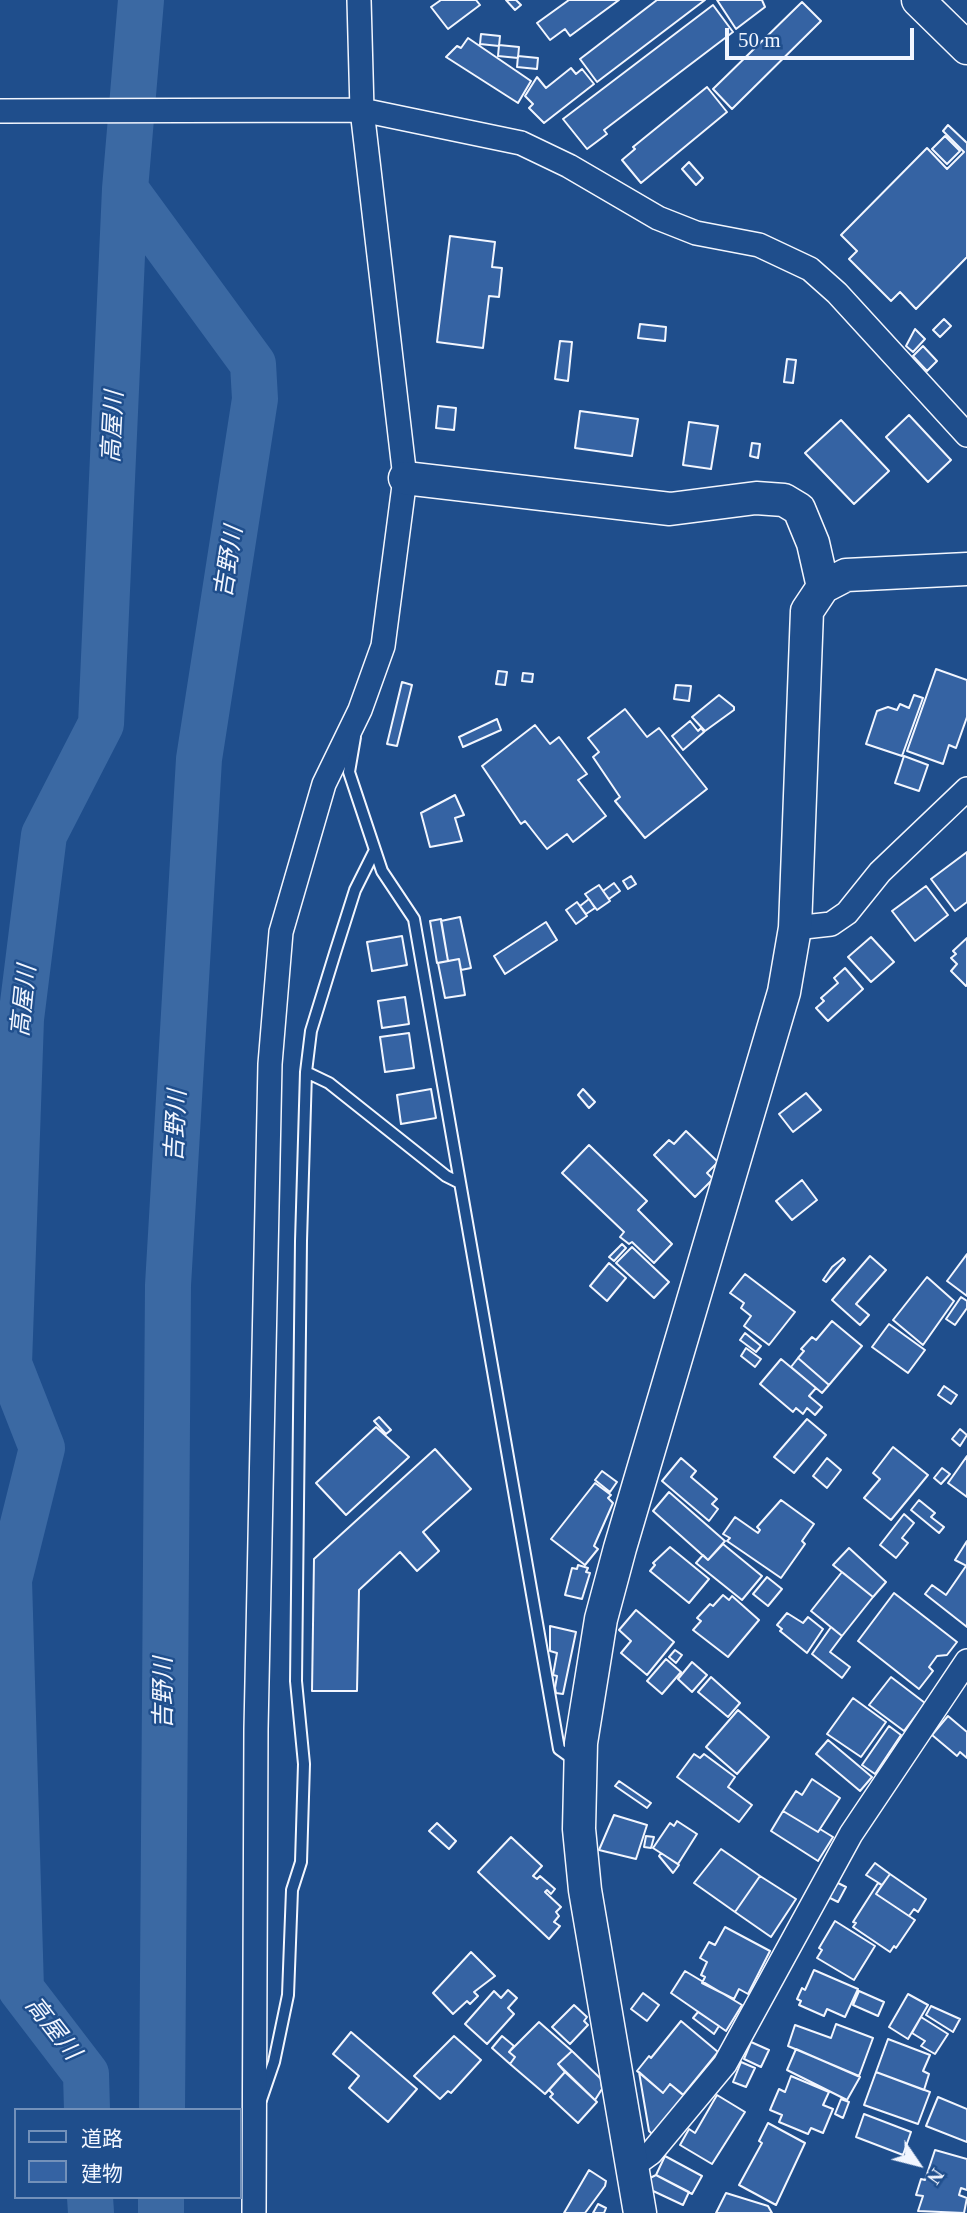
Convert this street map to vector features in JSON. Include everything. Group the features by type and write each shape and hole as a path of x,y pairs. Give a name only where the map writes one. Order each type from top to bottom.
{"street":[{"path":"254,2213 256,1729 271,1064 281,932 324,784 360,710 383,646 405,478 356,111 359,0"},
{"path":"918,0 967,48"},
{"path":"0,111 356,111 521,143 569,166 658,218 696,233 759,245 810,269 837,293 967,435"},
{"path":"405,478 670,509 756,498 784,500 799,509 813,542 823,587"},
{"path":"640,2213 585,1890 579,1829 580,1764 604,1607 784,992 795,928 807,611 823,587 846,575 967,569"},
{"path":"795,928 831,924 847,913 880,872 967,789"},
{"path":"633,2166 651,2153 725,2064 851,1833 967,1661"}],"lane":[{"path":"360,710 349,772 382,871 414,919 559,1749 580,1764"},
{"path":"254,2115 274,2062 288,1995 292,1891 301,1861 304,1764 296,1681 301,1241 306,1072 311,1031 331,966 355,890 375,850"},
{"path":"306,1072 329,1083 446,1176 460,1183"}],"building":[{"path":"441,0 476,0 480,5 448,29 431,7"},
{"path":"506,0 516,0 521,5 515,10"},
{"path":"569,0 619,0 570,36 565,29 550,40 537,23"},
{"path":"657,0 705,0 597,82 580,59"},
{"path":"717,0 762,0 765,7 736,29"},
{"path":"802,2 821,21 732,109 713,89"},
{"path":"713,5 733,32 604,130 607,134 587,149 563,119"},
{"path":"481,34 500,36 499,46 480,44"},
{"path":"468,38 531,81 518,103 446,57 457,46 461,48"},
{"path":"499,45 519,47 518,58 498,56"},
{"path":"518,56 538,58 537,69 517,67"},
{"path":"571,68 576,74 582,69 594,84 544,123 529,108 533,104 525,96 537,77 546,88"},
{"path":"707,87 727,112 641,183 622,160 635,149 633,147"},
{"path":"948,125 967,143 967,257 916,309 900,292 891,301 849,259 857,251 841,235 927,148 947,169 964,152 943,131"},
{"path":"945,136 960,151 947,164 932,149"},
{"path":"689,162 703,178 696,185 682,169"},
{"path":"450,236 495,242 492,267 502,268 499,297 489,296 483,348 437,342"},
{"path":"944,319 951,326 940,337 933,330"},
{"path":"640,324 666,327 665,341 638,338"},
{"path":"915,329 925,339 913,352 906,346"},
{"path":"560,341 572,342 568,381 555,379"},
{"path":"923,346 937,361 927,371 913,356"},
{"path":"787,359 796,360 793,383 784,382"},
{"path":"438,406 456,408 454,430 436,428"},
{"path":"580,411 638,419 632,456 575,448"},
{"path":"909,415 951,460 928,482 886,437"},
{"path":"841,420 889,471 854,504 805,453"},
{"path":"689,422 718,426 711,469 683,465"},
{"path":"752,443 760,444 758,458 750,456"},
{"path":"936,669 967,680 967,717 956,748 949,745 943,764 907,751"},
{"path":"498,671 507,672 505,685 496,684"},
{"path":"523,673 533,674 532,682 522,681"},
{"path":"402,682 412,685 397,746 387,744"},
{"path":"676,685 691,686 689,701 674,699"},
{"path":"719,695 734,707 734,710 705,731 692,717"},
{"path":"914,695 923,698 902,756 866,744 877,711 888,707 897,710 900,704 909,708"},
{"path":"625,709 647,737 659,728 707,789 645,838 615,801 620,797 593,757 599,752 588,738"},
{"path":"497,719 501,730 463,747 459,737"},
{"path":"690,721 698,731 701,728 704,732 683,750 672,736"},
{"path":"535,725 550,744 559,737 587,774 578,780 606,816 573,842 567,834 547,849 525,821 521,824 482,766"},
{"path":"904,756 928,765 919,791 895,783"},
{"path":"455,795 464,815 455,818 462,841 430,847 421,813"},
{"path":"967,852 967,902 955,911 931,879"},
{"path":"631,876 636,884 628,889 623,881"},
{"path":"614,883 620,891 609,899 603,891"},
{"path":"599,885 610,901 597,910 585,894"},
{"path":"926,886 948,915 915,941 892,911"},
{"path":"589,899 595,908 586,914 580,906"},
{"path":"577,902 587,916 576,924 566,910"},
{"path":"460,917 471,968 461,970 459,959 448,961 441,921"},
{"path":"441,919 448,961 437,963 430,921"},
{"path":"546,922 557,940 505,974 494,956"},
{"path":"402,936 407,965 372,971 367,942"},
{"path":"871,937 894,962 871,982 848,957"},
{"path":"967,938 966,986 951,971 957,964 951,958 956,954 953,951"},
{"path":"459,959 465,995 445,998 438,963"},
{"path":"845,968 863,989 828,1021 816,1008 824,1001 821,998 838,983 834,978"},
{"path":"405,997 409,1024 382,1028 378,1001"},
{"path":"409,1033 414,1068 385,1072 380,1037"},
{"path":"431,1089 436,1118 401,1124 397,1095"},
{"path":"583,1089 595,1102 589,1108 578,1095"},
{"path":"806,1093 821,1110 793,1132 779,1114"},
{"path":"686,1131 718,1162 707,1173 713,1179 695,1197 654,1155 669,1140 674,1144"},
{"path":"589,1145 647,1201 638,1210 672,1244 654,1263 632,1242 629,1244 620,1237 624,1232 562,1173"},
{"path":"802,1180 817,1200 792,1220 776,1201"},
{"path":"622,1244 626,1248 614,1261 609,1257"},
{"path":"632,1247 669,1282 654,1298 616,1263"},
{"path":"967,1254 967,1296 947,1281"},
{"path":"870,1256 886,1270 856,1304 869,1315 860,1325 832,1300"},
{"path":"843,1258 845,1260 826,1282 823,1280 832,1267"},
{"path":"609,1263 626,1278 607,1301 590,1286"},
{"path":"745,1274 795,1312 769,1345 744,1326 751,1316 741,1308 744,1303 730,1293"},
{"path":"927,1277 954,1301 923,1345 893,1320"},
{"path":"961,1297 967,1301 967,1308 955,1325 946,1319"},
{"path":"832,1321 862,1346 829,1385 798,1358 804,1351 801,1349 812,1337 816,1340"},
{"path":"889,1324 925,1350 908,1373 872,1347"},
{"path":"745,1333 761,1346 756,1352 740,1340"},
{"path":"746,1348 761,1359 755,1367 741,1356"},
{"path":"798,1358 829,1385 822,1393 791,1367"},
{"path":"781,1359 816,1388 809,1396 822,1407 815,1415 807,1408 803,1414 796,1408 793,1412 760,1384"},
{"path":"944,1386 957,1395 951,1404 938,1395"},
{"path":"379,1417 391,1430 386,1434 374,1421"},
{"path":"807,1419 826,1435 794,1473 774,1457"},
{"path":"376,1427 409,1457 346,1515 316,1483"},
{"path":"960,1429 967,1435 960,1446 952,1439"},
{"path":"893,1447 928,1475 891,1520 864,1498 880,1479 873,1473"},
{"path":"435,1449 471,1489 423,1532 439,1551 417,1571 400,1552 359,1590 357,1691 312,1691 314,1559"},
{"path":"967,1456 967,1497 948,1483"},
{"path":"681,1458 696,1471 691,1477 717,1499 712,1504 718,1509 709,1521 662,1481"},
{"path":"827,1458 841,1470 827,1488 813,1476"},
{"path":"942,1468 950,1474 941,1484 934,1478"},
{"path":"602,1471 617,1482 610,1492 595,1480"},
{"path":"595,1483 611,1495 608,1498 613,1503 594,1546 598,1549 585,1565 551,1539"},
{"path":"669,1492 725,1541 708,1560 653,1511"},
{"path":"781,1500 814,1524 802,1541 805,1544 781,1578 727,1541 730,1538 723,1534 735,1517 758,1533 760,1530 757,1527"},
{"path":"919,1500 935,1513 931,1517 944,1527 939,1533 911,1510"},
{"path":"904,1514 914,1523 902,1538 908,1543 896,1558 880,1545"},
{"path":"967,1541 967,1566 955,1560"},
{"path":"723,1544 762,1576 742,1600 696,1563 703,1555 708,1560"},
{"path":"670,1547 709,1579 689,1603 650,1571 655,1565 653,1563"},
{"path":"849,1548 886,1582 873,1597 833,1565"},
{"path":"578,1565 588,1568 586,1572 590,1573 582,1599 565,1595 572,1568 577,1569"},
{"path":"966,1566 967,1627 925,1594 932,1585 946,1595"},
{"path":"842,1572 873,1597 842,1636 811,1611"},
{"path":"767,1577 782,1589 768,1606 753,1594"},
{"path":"894,1593 957,1642 947,1655 937,1656 929,1667 933,1671 919,1689 858,1641"},
{"path":"723,1595 729,1600 732,1596 759,1620 728,1657 693,1630 701,1621 697,1618"},
{"path":"636,1610 674,1642 647,1675 621,1653 631,1641 619,1630"},
{"path":"787,1613 803,1623 808,1617 823,1629 807,1653 780,1631 782,1629 777,1625"},
{"path":"550,1626 576,1632 563,1694 556,1693 555,1688 557,1676 553,1675 557,1653 550,1651"},
{"path":"831,1627 842,1636 830,1652 850,1667 842,1678 812,1654"},
{"path":"675,1650 682,1655 676,1663 669,1657"},
{"path":"666,1659 681,1672 662,1694 647,1681"},
{"path":"692,1662 707,1675 692,1692 678,1679"},
{"path":"711,1677 740,1703 728,1717 698,1692"},
{"path":"891,1677 925,1703 904,1731 869,1705"},
{"path":"853,1698 886,1722 861,1757 827,1734"},
{"path":"738,1710 769,1737 737,1774 706,1747"},
{"path":"948,1716 967,1732 967,1758 960,1752 957,1756 932,1735"},
{"path":"889,1726 901,1735 875,1774 862,1765"},
{"path":"828,1740 872,1777 860,1791 816,1754"},
{"path":"694,1754 700,1758 704,1754 735,1777 728,1787 752,1805 739,1822 677,1777"},
{"path":"812,1779 840,1798 818,1832 783,1811 796,1791 802,1795"},
{"path":"619,1781 651,1803 647,1808 615,1786"},
{"path":"783,1811 818,1832 820,1829 833,1837 818,1861 771,1831"},
{"path":"614,1815 647,1825 636,1859 599,1850"},
{"path":"677,1821 697,1834 678,1864 653,1848 670,1823 674,1826"},
{"path":"437,1823 456,1841 449,1849 429,1831"},
{"path":"646,1836 654,1837 651,1848 644,1847"},
{"path":"511,1837 542,1866 533,1876 537,1879 540,1876 555,1889 551,1894 547,1890 545,1892 561,1907 556,1912 559,1916 554,1922 560,1926 549,1939 478,1872"},
{"path":"721,1849 760,1876 735,1912 694,1883"},
{"path":"661,1853 679,1865 673,1873 659,1856"},
{"path":"875,1863 890,1874 882,1885 866,1875"},
{"path":"890,1874 926,1899 918,1912 914,1909 909,1916 876,1894"},
{"path":"760,1876 796,1899 771,1937 735,1912"},
{"path":"834,1881 846,1887 838,1902 826,1896"},
{"path":"878,1883 882,1885 876,1894 915,1920 896,1948 894,1946 890,1952 853,1927 856,1923 853,1922"},
{"path":"835,1921 875,1946 854,1980 817,1958 822,1950 819,1948"},
{"path":"725,1927 770,1951 748,1994 739,1989 734,1999 702,1983 705,1977 701,1975 707,1962 700,1958 709,1942 715,1945"},
{"path":"471,1952 495,1976 474,1992 478,1996 470,2004 467,2001 453,2014 433,1993"},
{"path":"814,1970 858,1989 845,2017 827,2009 824,2016 799,2005 801,2001 797,1999 802,1988 805,1990"},
{"path":"685,1971 742,2005 726,2031 671,1993"},
{"path":"508,1990 517,1998 508,2008 514,2014 487,2044 465,2024 494,1991 501,1998"},
{"path":"859,1991 884,2002 878,2016 853,2005"},
{"path":"643,1993 659,2005 647,2021 631,2009"},
{"path":"908,1994 928,2005 908,2039 889,2027"},
{"path":"574,2005 587,2017 584,2021 588,2025 570,2044 552,2027"},
{"path":"931,2006 960,2019 953,2032 926,2015"},
{"path":"698,2012 719,2026 714,2034 693,2018"},
{"path":"921,2017 948,2034 935,2054 921,2046 925,2041 912,2033"},
{"path":"681,2021 718,2052 683,2095 670,2084 663,2093 637,2071"},
{"path":"539,2022 572,2051 558,2064 565,2072 545,2094 510,2064 515,2057 509,2052"},
{"path":"836,2024 873,2038 859,2076 788,2046 795,2025 831,2038"},
{"path":"351,2032 417,2089 388,2122 349,2088 359,2076 333,2054"},
{"path":"454,2036 481,2060 451,2093 448,2091 440,2099 414,2076"},
{"path":"502,2036 514,2046 509,2052 515,2057 510,2064 492,2048"},
{"path":"888,2039 930,2055 923,2071 929,2074 924,2090 876,2072"},
{"path":"751,2042 769,2050 761,2067 744,2059"},
{"path":"796,2049 860,2077 847,2100 787,2070"},
{"path":"572,2051 601,2079 602,2089 595,2100 558,2064"},
{"path":"741,2062 755,2068 746,2087 733,2082"},
{"path":"565,2072 597,2102 578,2123 550,2097 553,2094 549,2090"},
{"path":"639,2072 663,2093 670,2084 686,2097 653,2135 649,2131"},
{"path":"876,2072 930,2092 918,2124 864,2105"},
{"path":"791,2076 829,2092 823,2105 833,2109 823,2133 811,2128 808,2134 779,2122 782,2115 770,2110 779,2089 785,2092"},
{"path":"717,2095 745,2112 712,2164 680,2145 689,2129 695,2133"},
{"path":"938,2097 967,2109 967,2142 926,2126"},
{"path":"841,2099 849,2102 843,2118 835,2114"},
{"path":"864,2114 911,2132 903,2155 856,2137"},
{"path":"768,2123 805,2143 776,2205 739,2185 762,2143 759,2141"},
{"path":"935,2150 967,2159 967,2190 961,2188 959,2195 967,2198 964,2213 918,2211 923,2196 916,2195 921,2179 925,2180"},
{"path":"665,2156 702,2176 692,2194 656,2175"},
{"path":"589,2170 606,2181 605,2186 585,2213 564,2213"},
{"path":"656,2175 689,2192 683,2205 651,2190 650,2178"},
{"path":"726,2193 768,2206 772,2213 716,2213"},
{"path":"598,2204 606,2208 604,2213 593,2213"}],"waterway":[{"name":"高屋川","path":"87,2108 86,2074 21,1989 9,1580 42,1448 9,1364 21,1019 44,835 101,724 125,189 141,0"},
{"name":"吉野川","path":"125,189 253,364 255,399 199,759 168,1285 162,2108"},
{"name":"高屋川","path":"90,2199 91,2213"},
{"name":"吉野川","path":"161,2199 161,2213"}]}
